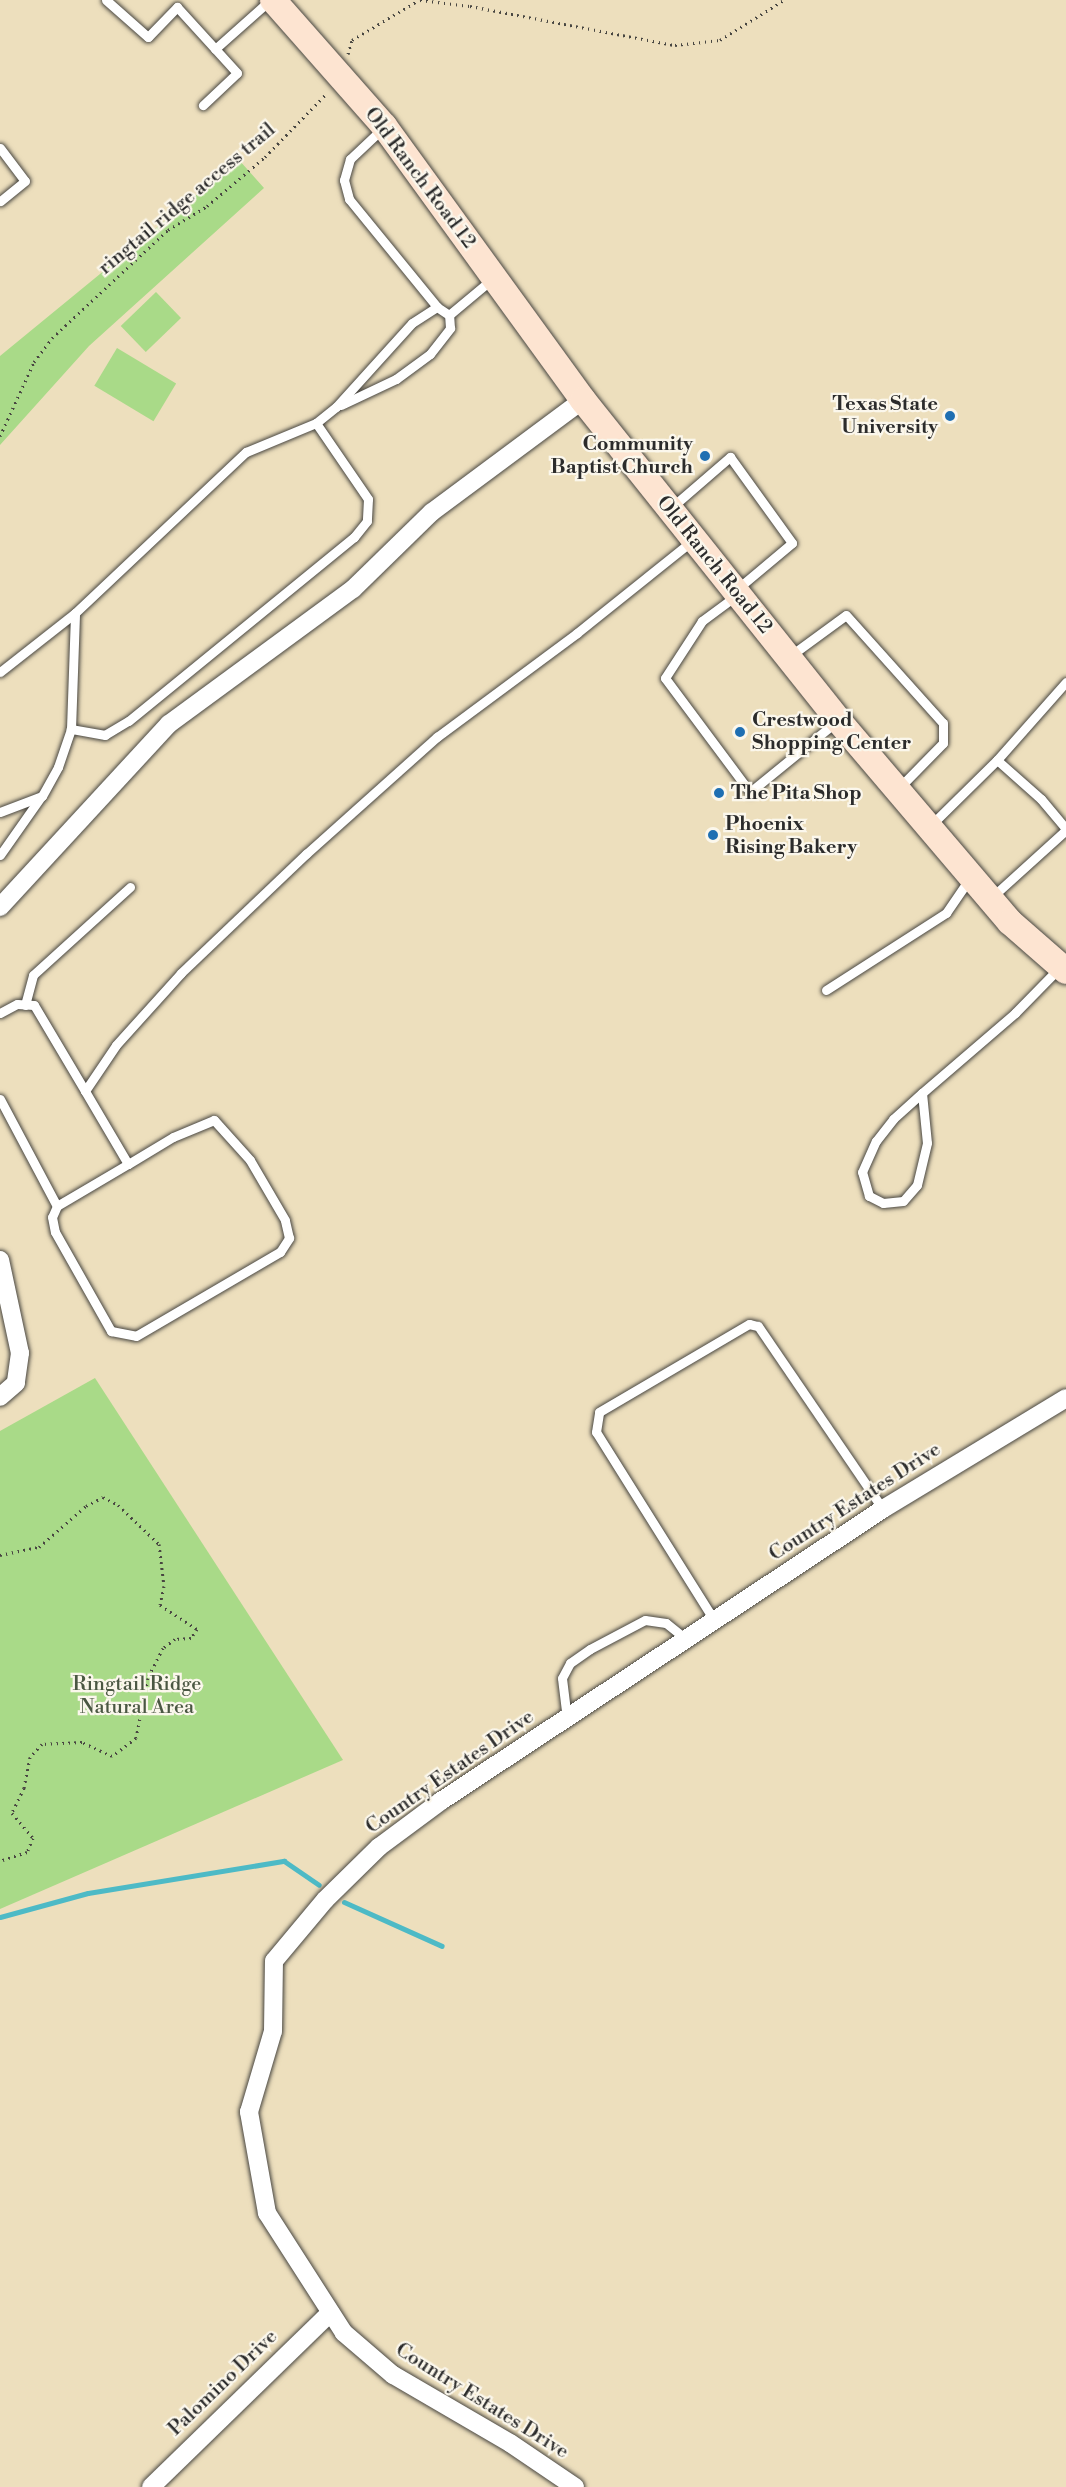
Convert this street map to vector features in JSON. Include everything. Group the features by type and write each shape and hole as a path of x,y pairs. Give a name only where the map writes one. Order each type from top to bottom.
{"main road":[{"name":"Old Ranch Road 12","path":"271,0 384,126 583,400 838,720 970,878 1063,968"}],"street":[{"path":"0,907 169,724 354,589 432,512 583,400"},
{"path":"0,1260 20,1353 16,1383 0,1397"},
{"name":"Country Estates Drive","path":"575,2487 510,2443 393,2375 344,2332 267,2213 249,2112 273,2031 274,1961 325,1900 379,1847 498,1762 567,1719 884,1509 1065,1400"},
{"name":"Palomino Drive","path":"151,2487 330,2313"}],"lane":[{"path":"106,0 148,37 177,7 237,73 203,105"},
{"path":"215,49 271,0"},
{"path":"384,126 350,159 344,180 348,199 437,307 449,315"},
{"path":"0,148 25,181 0,201"},
{"path":"449,315 494,278"},
{"path":"0,672 75,613 246,452 316,423 336,407 383,351 412,323 437,307"},
{"path":"336,407 396,379 430,354 450,328 449,315"},
{"path":"71,729 105,735 128,721 367,521 368,499 316,423"},
{"path":"669,509 730,457 792,543 702,621 665,678 750,792 838,720"},
{"path":"85,1091 116,1045 181,973 315,847 437,737 578,633 693,540"},
{"path":"0,855 42,796 58,767 71,729 75,613"},
{"path":"788,658 846,615 943,723 943,743 897,790"},
{"path":"927,828 997,760 1066,682"},
{"path":"990,899 1066,830 1041,799 997,760"},
{"path":"0,812 42,796"},
{"path":"826,990 946,914 970,878"},
{"path":"25,1005 33,975 130,887"},
{"path":"922,1093 927,1143 917,1185 903,1201 883,1203 869,1196 862,1172 876,1141 922,1093 1016,1013 1063,968"},
{"path":"0,1013 17,1004 34,1005 128,1164"},
{"path":"0,1099 57,1206"},
{"path":"214,1120 250,1160 285,1220 289,1238 280,1252 136,1336 122,1336 111,1331 55,1232 52,1217 57,1206 128,1164 173,1137 214,1120"},
{"path":"714,1620 597,1432 599,1412 749,1324 758,1326 884,1509"},
{"path":"567,1719 562,1678 570,1663 590,1649 645,1620 666,1623 686,1639"}],"path":[{"path":"341,78 352,40 420,0 470,6 675,45 720,40 784,0"},
{"name":"ringtail ridge access trail","path":"0,436 34,362 52,338 168,230 207,206 265,157 341,78"},
{"path":"0,1554 39,1547 86,1506 103,1497 118,1505 159,1544 164,1574 160,1605 197,1629 191,1638 175,1639 163,1648 148,1678 136,1738 112,1756 82,1742 42,1744 30,1757 24,1788 12,1813 33,1838 27,1852 0,1861"}],"green space":[{"path":"239,160 264,188 89,346 0,445 0,356"},
{"path":"156,292 181,318 146,352 121,326"},
{"path":"117,348 176,384 153,421 94,386"},
{"name":"Ringtail Ridge Natural Area","path":"95,1378 343,1760 0,1909 0,1431"}],"waterway":[{"path":"0,1917 88,1893 284,1861 319,1885"},
{"path":"344,1902 442,1946"}],"place":[{"name":"Texas State University","path":"950,416"},
{"name":"Community Baptist Church","path":"705,456"},
{"name":"Crestwood Shopping Center","path":"740,732"},
{"name":"The Pita Shop","path":"719,793"},
{"name":"Phoenix Rising Bakery","path":"713,835"}]}
